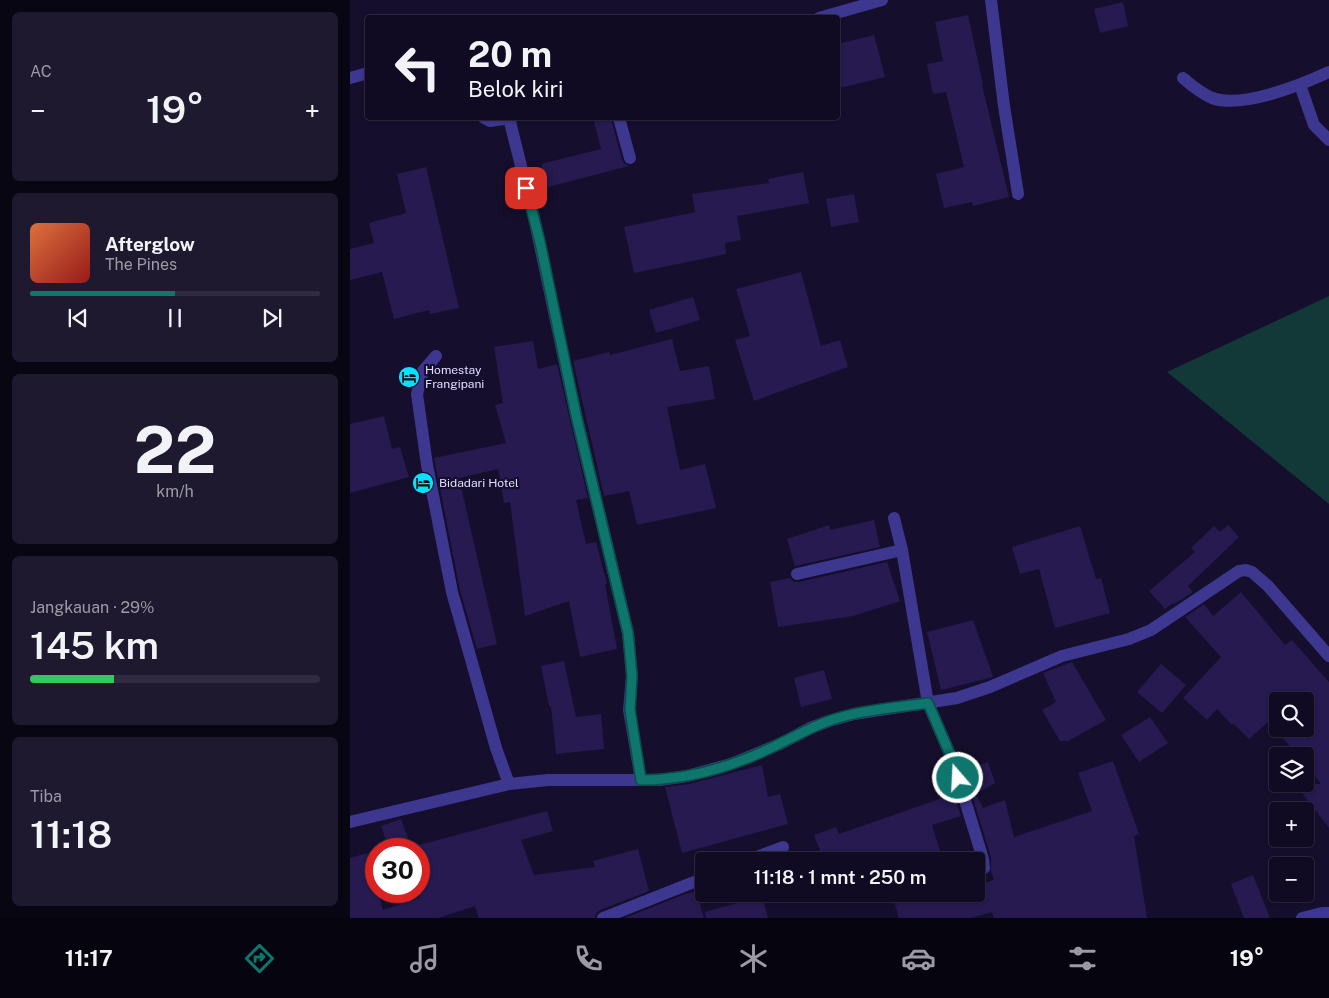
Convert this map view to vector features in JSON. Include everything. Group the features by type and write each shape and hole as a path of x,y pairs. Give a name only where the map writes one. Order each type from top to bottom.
{"street":[{"path":"829,15 882,0"},
{"path":"991,0 1004,106 1018,194"},
{"path":"1183,78 1195,88 1214,98 1233,101 1253,98 1300,85 1329,72"},
{"path":"350,78 365,74"},
{"path":"1300,85 1314,125 1329,140"},
{"path":"510,120 535,222 576,415 628,633 632,676 630,710 641,780"},
{"path":"620,120 630,158"},
{"path":"436,356 423,371 417,394 427,465 452,592 496,748 509,784"},
{"path":"894,518 902,550 928,703 953,761 981,852"},
{"path":"797,574 902,550"},
{"path":"350,822 509,784 548,780 660,780 687,776 731,764 780,744 810,728 854,714 957,698 990,688 1062,656 1129,639 1152,630 1239,571 1246,570 1252,572 1268,586 1329,656"},
{"path":"770,852 783,847"},
{"path":"603,918 695,882"},
{"path":"1302,918 1329,913"}],"green space":[{"path":"1329,296 1329,504 1167,372"}],"building":[{"path":"1123,2 1128,26 1100,33 1094,9"},
{"path":"968,15 982,85 1009,197 973,206 972,202 944,208 936,174 964,167 946,92 933,94 927,64 943,61 935,22"},
{"path":"874,35 885,77 840,88 840,44"},
{"path":"594,120 612,120 622,160 629,166 548,187 541,164 601,149"},
{"path":"426,167 459,308 430,314 429,310 394,319 382,272 350,280 350,249 374,243 369,223 406,213 397,174"},
{"path":"803,172 809,203 737,216 741,240 725,243 726,254 634,273 624,227 695,212 692,194 769,183 768,179"},
{"path":"854,194 859,222 831,227 826,199"},
{"path":"801,272 821,346 840,340 848,367 754,401 735,340 750,336 736,289"},
{"path":"693,297 700,320 656,333 649,310"},
{"path":"672,339 680,371 709,366 715,399 667,407 680,470 705,464 716,508 637,525 629,491 604,496 573,361 609,352 610,355"},
{"path":"533,341 538,369 557,364 588,498 576,500 586,544 596,542 607,584 605,584 617,649 580,657 569,601 525,616 510,502 504,503 498,469 459,478 497,644 477,649 460,590 434,458 506,443 495,405 503,403 494,347"},
{"path":"384,416 392,449 400,447 409,477 350,493 350,424"},
{"path":"874,520 880,547 795,566 787,539 829,525 830,530"},
{"path":"1228,525 1239,537 1188,586 1193,592 1165,609 1149,591 1195,552 1191,548 1214,526 1220,532"},
{"path":"1080,526 1096,579 1101,578 1110,613 1055,628 1039,569 1020,574 1012,547"},
{"path":"887,562 900,601 853,616 778,627 770,582 790,578 794,582 799,582"},
{"path":"1241,592 1285,645 1292,640 1329,682 1329,828 1314,809 1314,802 1309,802 1301,792 1314,792 1314,784 1321,784 1314,775 1314,747 1291,747 1282,737 1314,737 1314,692 1269,692 1269,721 1249,739 1217,709 1207,720 1183,698 1221,657 1185,617 1204,604 1213,616"},
{"path":"973,620 993,677 941,690 927,632"},
{"path":"564,661 576,717 601,714 604,749 556,754 551,706 549,706 541,666"},
{"path":"1072,662 1106,720 1068,741 1060,741 1042,710 1056,702 1043,673"},
{"path":"1161,664 1186,685 1162,713 1137,692"},
{"path":"824,670 832,699 801,707 794,678"},
{"path":"1150,717 1168,743 1139,762 1121,735"},
{"path":"1113,761 1139,834 1134,836 1147,918 994,918 992,912 971,918 899,918 894,902 985,902 985,882 994,880 991,871 991,857 964,770 988,762 995,783 976,794 983,808 1005,800 1014,837 1092,811 1078,773"},
{"path":"762,765 768,797 780,794 788,824 682,853 665,787 689,784"},
{"path":"954,794 961,816 932,825 940,852 821,852 814,835 836,827 839,834"},
{"path":"547,811 553,831 521,840 534,875 595,867 593,861 638,849 649,891 600,910 596,913 595,918 479,918 475,906 438,918 350,918 350,858 365,854 365,903 381,903 383,910 404,903 430,903 430,842"},
{"path":"401,819 408,838 385,838 381,826"},
{"path":"1253,875 1270,918 1244,918 1231,884"},
{"path":"695,891 695,902 699,902 704,918 625,918"},
{"path":"741,902 764,902 768,918 706,918 705,912"}],"place":[{"name":"Homestay Frangipani","path":"409,377"},
{"name":"Bidadari Hotel","path":"423,483"}],"route":[{"path":"526,188 540,242 576,415 628,633 632,676 630,710 641,780 660,780 687,776 731,764 780,744 810,728 854,714 928,703 953,761 958,778"}]}
